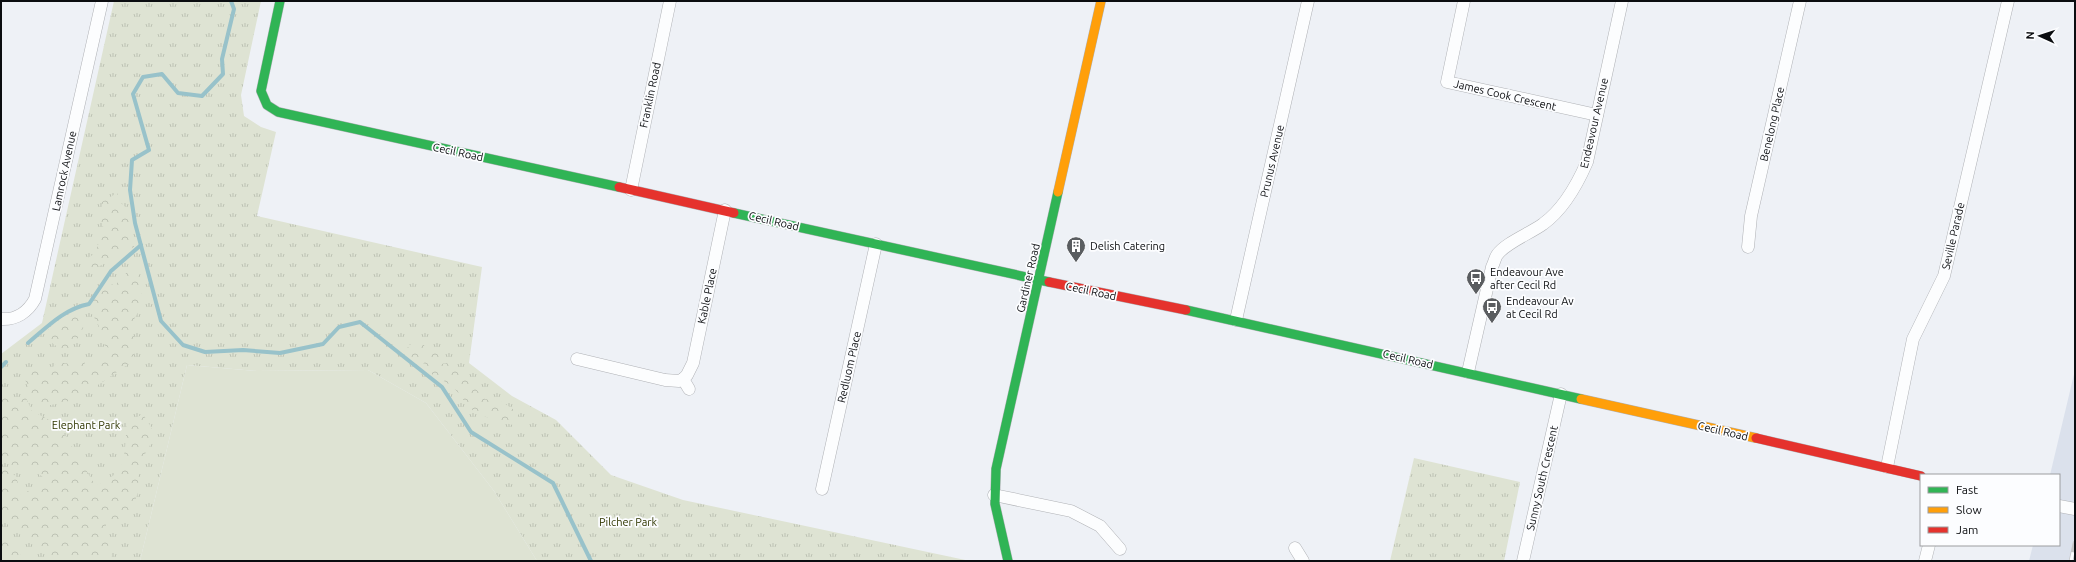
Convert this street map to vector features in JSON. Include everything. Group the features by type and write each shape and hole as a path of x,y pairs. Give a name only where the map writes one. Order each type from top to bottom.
{"street":[{"name":"Lamrock Avenue","path":"1,319 10,318 26,312 35,299 102,1"},
{"name":"Cecil Road","path":"280,1 262,86 264,101 278,112 1039,280 1236,320 1920,476"},
{"name":"Franklin Road","path":"631,190 670,1"},
{"name":"Gardiner Road","path":"1008,561 996,514 994,495 996,469 1101,1"},
{"name":"Prunus Avenue","path":"1236,320 1308,1"},
{"name":"James Cook Crescent","path":"1464,1 1446,82 1597,115"},
{"name":"Endeavour Avenue","path":"1468,372 1497,255 1504,248 1543,224 1557,212 1568,198 1580,178 1587,162 1622,1"},
{"name":"Benelong Place","path":"1748,247 1751,216 1800,1"},
{"name":"Seville Parade","path":"1887,467 1912,339 1944,276 2008,1"},
{"name":"Kable Place","path":"577,359 686,384 687,375 692,363 725,210"},
{"name":"Redluom Place","path":"822,489 876,244"},
{"name":"Sunny South Crescent","path":"1523,561 1560,394"},
{"path":"994,495 1071,511 1100,526 1120,549"},
{"path":"1925,561 1929,546"},
{"path":"1296,548 1303,561"}],"shaded area":[{"path":"2075,370 2075,561 2029,561 2033,546 2060,546 2060,474 2050,474"}],"green space":[{"path":"114,1 261,1 241,95 244,116 261,127 276,132 257,216 482,267 469,363 512,396 556,420 611,475 683,500 970,561 537,561 494,491 426,403 368,370 257,371 187,365 140,561 1,561 1,354 42,323"},
{"path":"117,193 123,205 131,212 133,220 129,232 134,247 122,252 116,262 105,263 91,271 88,258 95,253 104,229 101,221 102,202"},
{"path":"131,268 141,271 137,279 142,298 137,314 130,326 138,348 127,365 101,383 69,401 37,408 24,377 28,370 39,370 41,366 53,367 57,362 71,364 76,360 85,361 84,370 88,371 111,349 105,346 98,324 91,312 95,292 101,282 115,285"},
{"path":"65,315 77,315 85,321 78,338 66,351 53,344 47,331 56,321"},
{"path":"419,341 427,348 439,354 441,360 440,364 448,363 459,371 485,399 502,402 519,413 514,425 491,419 474,411 453,387 433,375 425,364 412,358 407,348 412,343"},
{"path":"187,365 257,371 368,370 426,403 494,491 537,561 140,561"},
{"path":"1,398 26,398 32,411 59,425 95,485 106,481 114,475 119,468 123,461 125,452 127,422 143,414 154,432 150,445 139,465 138,492 131,514 106,525 106,537 113,561 64,561 48,557 6,523 1,512 1,467 16,476 21,495 38,485 44,478 33,471 12,465 1,457"},
{"path":"1414,458 1520,482 1504,561 1390,561"},
{"path":"1,530 14,541 24,561 1,561"}],"waterway":[{"path":"231,1 234,9 222,59 223,74 202,96 178,93 162,74 143,77 133,94 149,150 132,160 130,190 135,223 161,321 183,345 205,352 243,350 280,353 323,344 339,327 360,322 442,387 471,432 553,483 591,561"},
{"path":"28,343 64,314 80,306 89,304 111,271 141,245"},
{"path":"1,367 6,362"}],"railway":[{"path":"2071,561 2075,543"}],"traffic: fast":[{"path":"280,1 261,91 267,105 278,112 619,187"},
{"path":"1008,561 995,504 996,469 1058,192"},
{"path":"734,213 1049,282"},
{"path":"1186,310 1581,399"}],"traffic: slow":[{"path":"1058,192 1101,1"},
{"path":"1581,399 1756,438"}],"traffic: jam":[{"path":"619,187 734,213"},
{"path":"1049,282 1186,310"},
{"path":"1756,438 1920,476"}],"place":[{"name":"Delish Catering","path":"1076,263"},
{"name":"Endeavour Ave after Cecil Rd","path":"1476,295"},
{"name":"Endeavour Av at Cecil Rd","path":"1492,324"}],"park label":[{"name":"Elephant Park","path":"86,425"},
{"name":"Pilcher Park","path":"628,522"}]}
